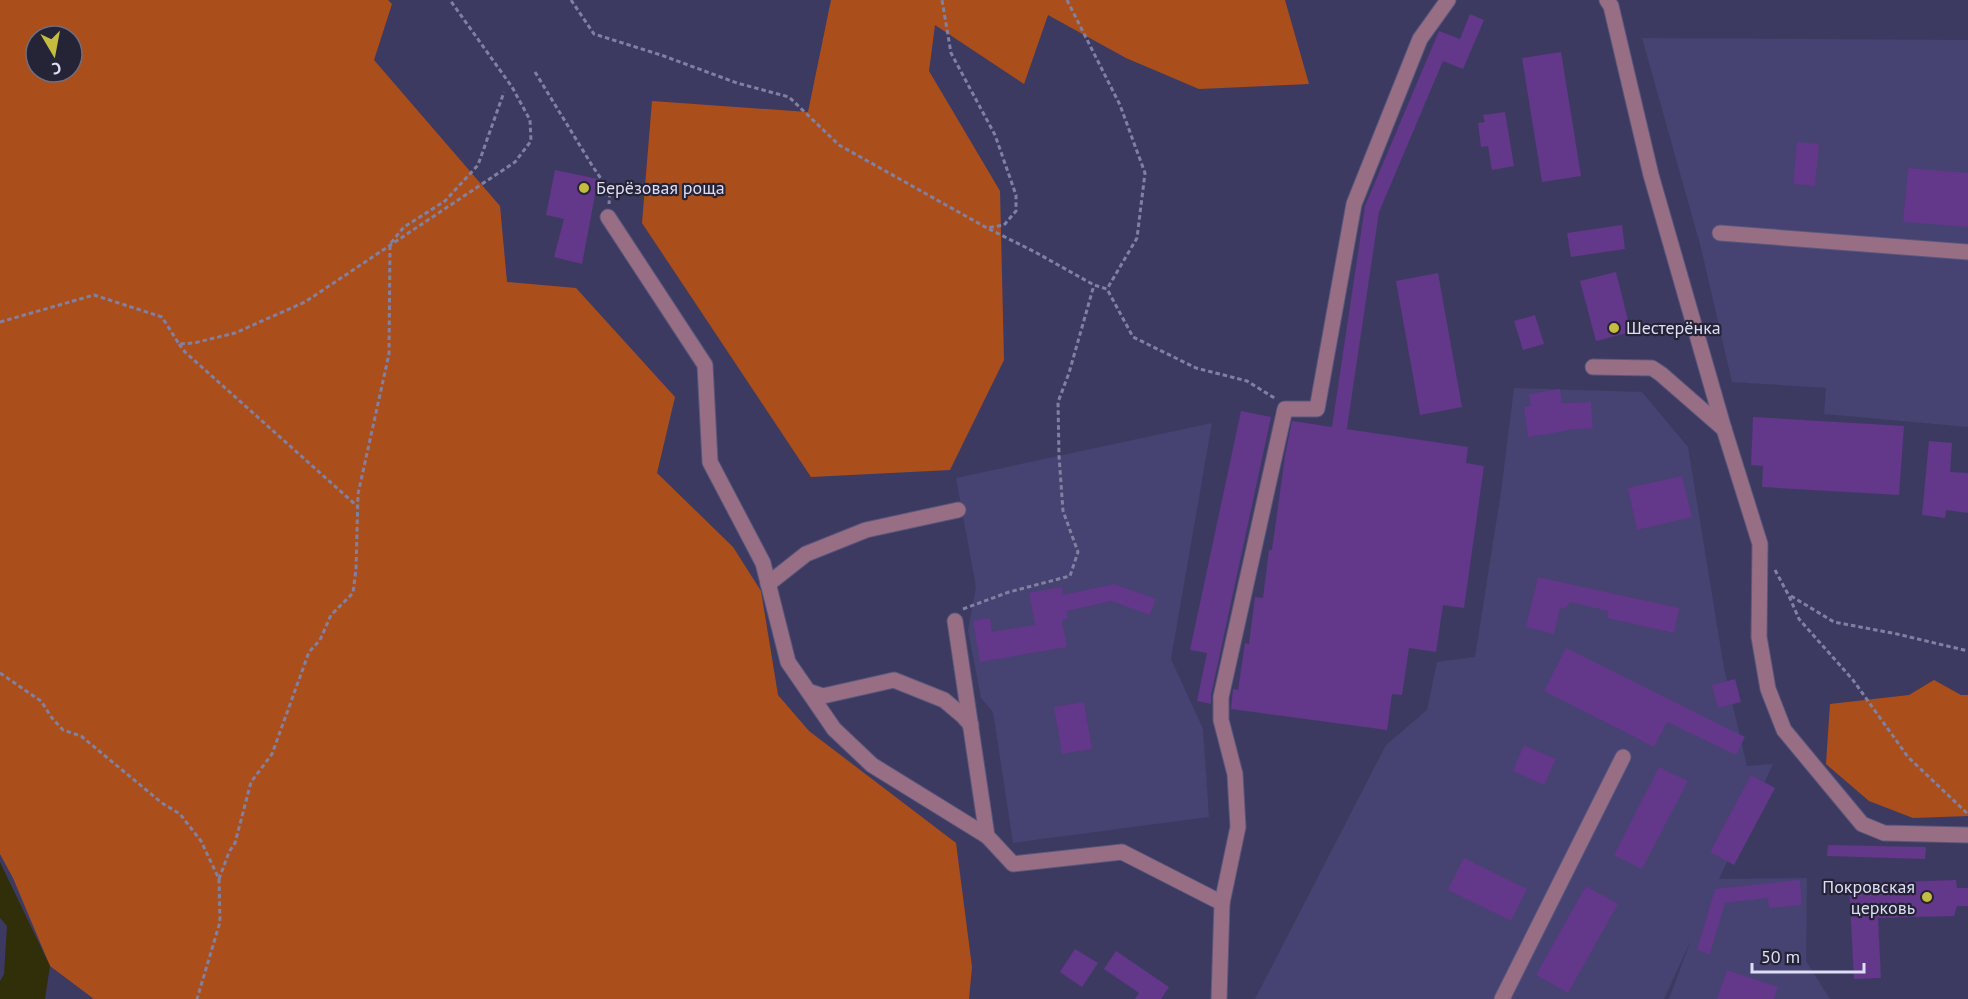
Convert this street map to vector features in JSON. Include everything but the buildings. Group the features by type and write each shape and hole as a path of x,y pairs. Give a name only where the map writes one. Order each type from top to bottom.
{"street":[{"path":"1220,999 1221,903 1238,827 1235,774 1221,720 1221,697 1286,409 1317,409 1354,204 1420,39 1448,0"},
{"path":"1607,0 1611,6 1652,175 1724,429 1760,544 1759,637 1768,689 1784,730 1862,824 1884,833 1968,835"},
{"path":"608,217 705,365 710,462 763,563 788,662 834,729 872,765 987,836 1013,864 1122,852 1221,903"},
{"path":"1719,233 1968,252"},
{"path":"1593,367 1652,369 1661,374 1724,429"},
{"path":"768,584 806,554 866,530 958,510"},
{"path":"955,621 987,836"},
{"path":"808,691 823,696 894,680 944,700 971,725"},
{"path":"1502,999 1623,757"}],"path":[{"path":"179,344 194,343 235,333 305,302 515,162 531,141 530,120 512,87 450,0"},
{"path":"571,0 594,34 661,55 737,83 789,97 839,145 987,228 1094,285 1107,289 1133,337 1196,368 1247,381 1273,395 1286,409"},
{"path":"942,0 951,53 995,135 1016,195 1016,211 1004,225 987,228"},
{"path":"1067,0 1120,105 1145,173 1137,238 1107,289"},
{"path":"535,72 592,167 610,192 608,217"},
{"path":"197,999 220,922 219,879 229,852 235,843 251,782 272,754 309,652 320,640 332,615 353,593 356,569 357,494 389,354 390,244 404,227 445,201 478,165 504,92"},
{"path":"955,621 964,607 1018,589 1070,576 1077,552 1063,511 1058,402 1069,374 1094,285"},
{"path":"0,321 94,295 162,317 185,352 357,506"},
{"path":"1760,544 1789,596 1799,620 1852,680 1908,757 1968,814"},
{"path":"1789,596 1834,622 1968,651"},
{"path":"0,673 41,701 63,730 81,736 162,803 180,814 201,841 219,879"}],"shaded area":[{"path":"0,0 388,0 392,4 374,60 500,206 507,282 576,288 675,397 657,473 733,547 761,591 778,695 809,731 956,843 972,967 969,999 94,999 50,966 13,878 0,854"},
{"path":"831,0 1285,0 1309,84 1199,89 1126,58 1048,15 1024,84 935,25 929,71 1000,191 1004,360 950,470 811,477 642,223 652,101 808,112"},
{"path":"1642,38 1968,40 1968,427 1824,414 1826,388 1732,382 1701,248"},
{"path":"1514,388 1642,392 1688,447 1724,668 1747,766 1773,764 1719,879 1807,878 1806,961 1830,999 1669,999 1691,940 1664,999 1255,999 1386,745 1427,710 1437,662 1475,657 1501,492"},
{"path":"1212,423 1171,659 1203,729 1209,817 1013,843 993,712 981,698 968,630 976,587 956,478"},
{"path":"1934,680 1961,695 1968,695 1968,816 1913,818 1869,801 1826,764 1830,704 1909,695"},
{"path":"0,862 50,966 45,999 0,999 7,926 0,918"}],"place":[{"name":"Берёзовая роща","path":"584,188"},
{"name":"Шестерёнка","path":"1614,328"},
{"name":"Покровская церковь","path":"1927,897"}]}
